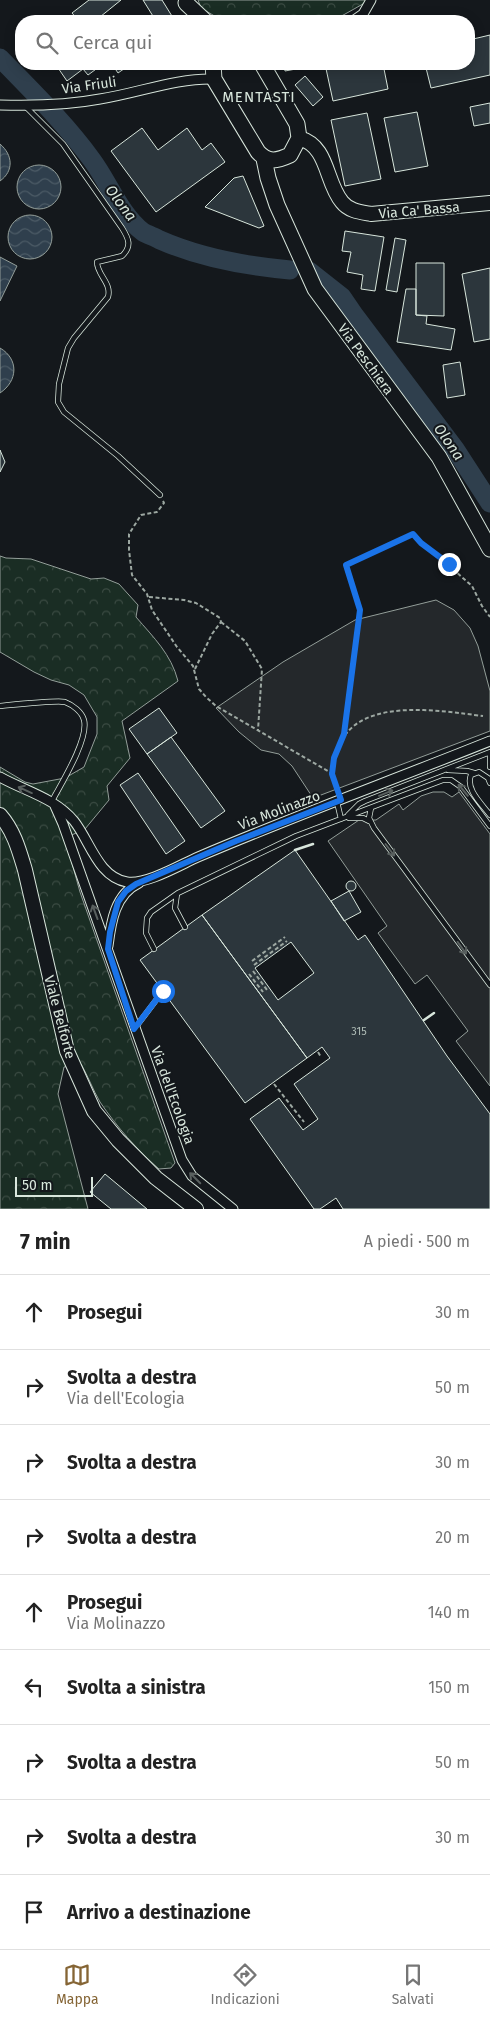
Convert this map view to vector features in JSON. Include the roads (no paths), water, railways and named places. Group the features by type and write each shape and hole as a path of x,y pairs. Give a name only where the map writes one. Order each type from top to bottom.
{"main road":[{"path":"185,2 193,15"},
{"path":"185,2 199,15"},
{"name":"Via Peschiera","path":"213,70 258,152 264,159 277,205 315,289 439,457 490,549"},
{"path":"264,159 275,160 290,155 299,138 297,124 266,70"},
{"name":"Via Ca' Bassa","path":"299,138 305,140 318,150 326,163 342,202 353,210 371,214 490,203"},
{"name":"Viale Belforte","path":"0,815 18,845 67,1050 94,1111 118,1140 156,1178 196,1209"}],"street":[{"path":"362,15 370,0"},
{"name":"Via Friuli","path":"0,105 28,106 99,100 181,81 213,70"},
{"name":"Via Friuli","path":"181,81 213,70"},
{"name":"Via Molinazzo","path":"52,801 73,821 98,861 113,877 128,882 144,880 236,841 490,741"},
{"path":"0,777 22,789 52,801"},
{"name":"Via dell'Ecologia","path":"52,801 64,824 134,1029 182,1160 192,1176 232,1209"},
{"path":"108,949 110,932 118,902 126,891 144,880"}],"lane":[{"path":"28,106 63,144 122,228 129,242 128,248 122,256 97,262 97,266 108,285 108,296 68,348 59,384 58,402 64,412 118,456 160,495"},
{"path":"0,706 64,702 76,708 84,720 82,739 52,801"},
{"path":"343,818 365,801 490,753 490,767"},
{"path":"440,772 453,770 484,774 490,783"},
{"path":"474,773 471,775 469,784 490,815"},
{"path":"154,949 146,933 147,918 151,912 178,893 278,844 443,780 451,780 461,787 490,826"},
{"path":"339,801 343,818"},
{"path":"371,808 368,814 370,821 490,985"},
{"path":"343,818 363,818 370,821"},
{"path":"178,893 175,908 185,927"},
{"path":"134,1029 163,991"}],"water":[{"path":"0,144 7,153 10,168 5,177 0,181"},
{"path":"35,165 43,165 55,171 61,187 55,203 43,209 35,209 23,203 17,191 17,183 23,171"},
{"path":"30,215 42,219 48,225 52,237 48,249 42,255 30,259 18,255 12,249 8,237 12,225 18,219"},
{"path":"0,257 17,266 0,301"},
{"path":"0,348 11,358 14,370 10,382 0,393"}],"waterway":[{"name":"Olona","path":"0,58 71,133 92,160 121,207 143,232 191,252 240,263 290,270"},
{"name":"Olona","path":"309,271 342,297 455,449 490,503"}],"district":[{"name":"MENTASTI","path":"259,97"}]}
